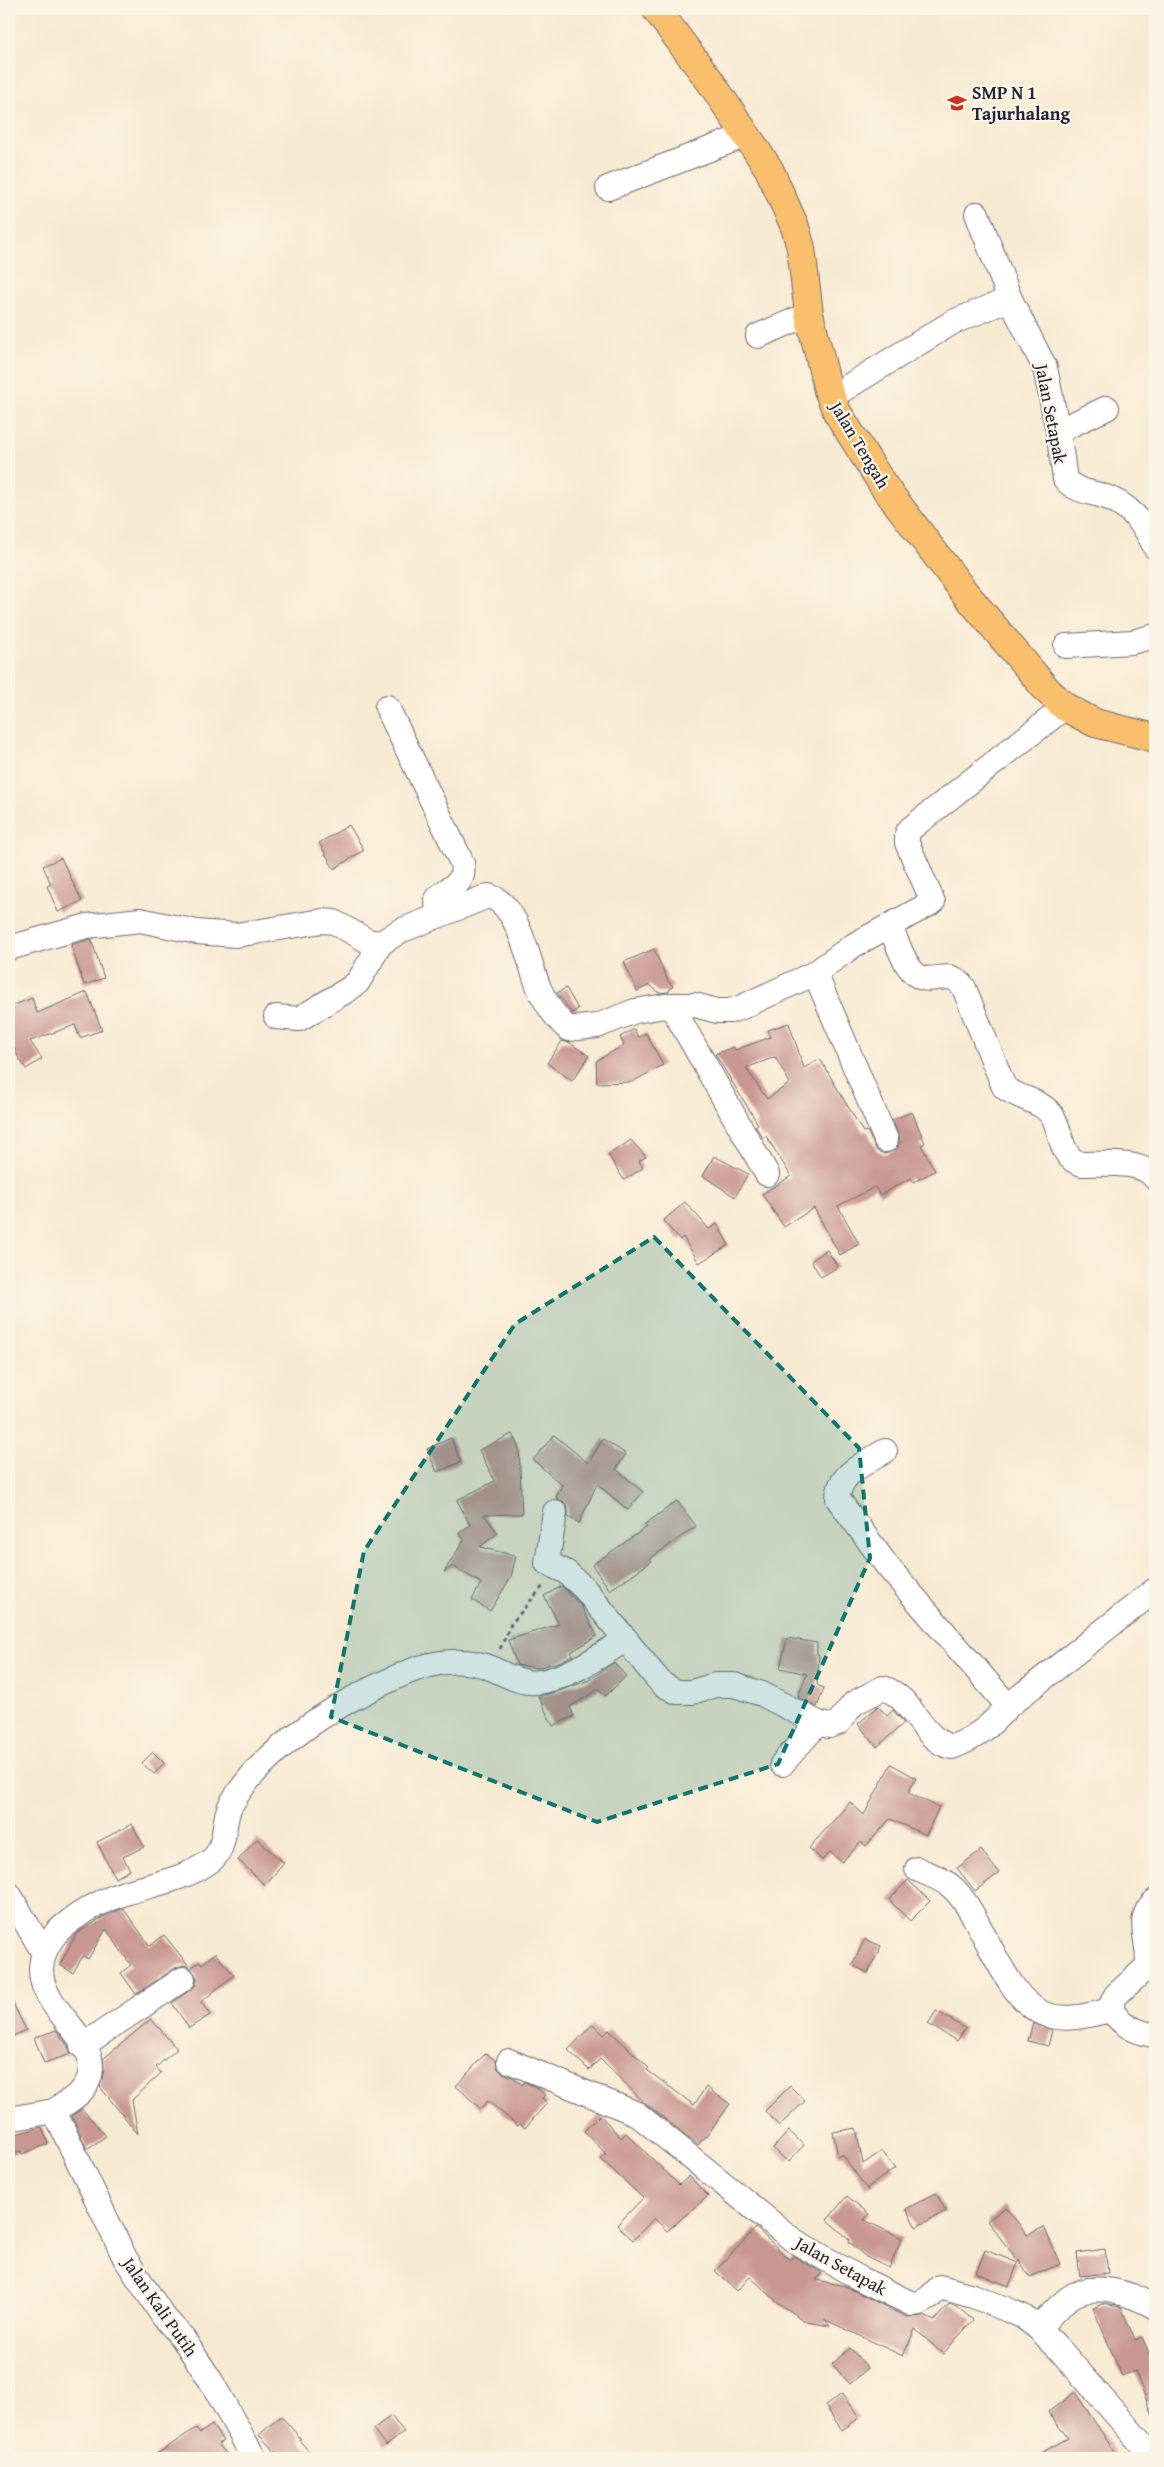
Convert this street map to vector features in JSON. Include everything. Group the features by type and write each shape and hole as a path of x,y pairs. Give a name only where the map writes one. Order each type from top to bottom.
{"main road":[{"name":"Jalan Tengah","path":"656,9 704,73 769,169 795,226 801,248 809,314 821,368 831,396 837,412 883,485 924,541 1028,671 1065,707 1095,723 1155,738"}],"street":[{"path":"608,188 746,134"},
{"name":"Jalan Setapak","path":"977,214 1010,300 1045,368 1058,431 1063,474 1069,484 1075,488 1111,499 1127,508 1137,518 1154,543"},
{"path":"831,396 953,322 1010,300"},
{"path":"758,336 809,314"},
{"path":"1058,431 1107,408"},
{"path":"1066,646 1132,642 1155,636"},
{"path":"388,707 462,863 463,874 459,882 437,899 438,915"},
{"path":"276,1018 299,1019 349,989 358,982 381,943 400,931 488,896 502,902 513,920 524,944 539,988 555,1017 568,1029 597,1026 635,1011 671,1005 684,1004 717,1011 730,1011 767,997 815,973 854,945 933,902 907,843 907,834 910,829 1065,707"},
{"path":"9,948 87,926 140,920 196,932 236,935 322,921 334,922 368,941 381,943"},
{"path":"890,927 914,973 930,979 952,976 959,980 964,988 1004,1087 1017,1096 1044,1107 1053,1118 1064,1149 1074,1161 1082,1164 1136,1165 1149,1170 1155,1178"},
{"path":"815,973 886,1140"},
{"path":"671,1005 767,1174"},
{"path":"885,1452 847,1475 838,1492 838,1499 888,1567 1008,1706"},
{"path":"555,1512 547,1563 575,1579 662,1684 677,1692 692,1692 714,1685 734,1685 762,1694 818,1723 829,1726 838,1723 854,1703 883,1688 894,1691 905,1701 937,1741 952,1747 976,1737 1008,1706 1155,1590"},
{"path":"9,2119 54,2112 84,2088 91,2070 82,2046 43,2000 35,1984 35,1967 42,1950 56,1933 82,1912 124,1894 182,1876 211,1861 222,1846 230,1806 247,1784 282,1746 316,1721 367,1692 408,1672 426,1667 470,1661 492,1668 512,1679 529,1682 542,1680 587,1664 626,1639"},
{"path":"782,1764 818,1723"},
{"path":"917,1869 944,1880 955,1890 972,1912 1014,1987 1028,2005 1040,2013 1063,2018 1076,2018 1111,2010"},
{"path":"9,1894 42,1950"},
{"path":"1155,1901 1146,1910 1143,1918 1148,1948 1147,1967 1116,1995 1111,2010 1117,2018 1132,2029 1155,2035"},
{"path":"82,2046 183,1979"},
{"name":"Jalan Setapak","path":"509,2061 637,2114 786,2235 859,2278 912,2304 920,2303 929,2298 940,2287 1022,2316 1038,2328 1060,2350 1151,2451"},
{"name":"Jalan Kali Putih","path":"54,2112 125,2258 163,2316 182,2337 211,2381 254,2458"},
{"path":"1038,2328 1070,2296 1085,2292 1106,2290 1125,2293 1155,2307"}],"path":[{"path":"492,1668 511,1624 544,1584 547,1563"}],"highlighted area":[{"path":"654,1237 859,1448 870,1558 778,1764 597,1822 331,1717 364,1551 515,1324"}],"building":[{"path":"349,825 364,850 334,869 319,843"},
{"path":"61,858 82,901 58,912 47,886 51,884 43,866"},
{"path":"91,939 104,978 84,985 71,945"},
{"path":"654,949 668,981 673,986 668,992 659,993 650,985 637,991 624,962"},
{"path":"566,988 578,1009 572,1013 557,993"},
{"path":"87,992 102,1030 80,1038 75,1025 30,1041 42,1059 26,1069 18,1057 9,1032 9,1007 32,998 37,1013"},
{"path":"789,1023 804,1068 820,1059 863,1132 867,1131 877,1151 885,1154 897,1149 900,1142 899,1135 892,1120 912,1112 925,1143 921,1145 935,1171 913,1182 911,1178 880,1195 875,1187 838,1206 859,1244 840,1255 814,1208 784,1227 762,1194 791,1176 766,1136 763,1138 755,1126 758,1124 715,1054 734,1047 735,1050 771,1037 768,1030","holes":["775,1057 790,1083 767,1099 746,1068"]},
{"path":"634,1029 638,1037 646,1033 663,1065 632,1082 597,1083 596,1061 624,1045 620,1037"},
{"path":"562,1041 570,1043 589,1056 572,1081 547,1063"},
{"path":"631,1140 646,1157 639,1161 643,1168 624,1180 608,1155"},
{"path":"714,1156 748,1174 735,1197 703,1176"},
{"path":"685,1202 709,1229 717,1224 729,1245 699,1263 683,1237 680,1240 663,1221"},
{"path":"827,1250 838,1267 821,1277 811,1261"},
{"path":"512,1434 519,1448 522,1514 484,1515 498,1533 480,1547 516,1556 511,1577 490,1611 472,1600 481,1583 453,1566 444,1572 464,1540 459,1533 470,1525 457,1500 495,1481 479,1450"},
{"path":"554,1435 588,1463 603,1439 626,1454 616,1469 643,1492 628,1510 597,1484 579,1523 568,1517 568,1507 563,1501 556,1498 562,1485 533,1460"},
{"path":"451,1438 461,1462 437,1472 427,1449"},
{"path":"677,1501 696,1526 650,1559 652,1561 610,1590 592,1565 647,1527 644,1525"},
{"path":"562,1586 581,1606 597,1636 571,1652 573,1655 559,1662 537,1668 517,1665 508,1640 559,1624 544,1596"},
{"path":"787,1638 817,1643 817,1654 819,1655 817,1685 824,1688 817,1707 798,1697 807,1674 780,1668"},
{"path":"614,1663 626,1676 606,1696 599,1689 570,1707 574,1716 553,1726 538,1696 556,1692 589,1680"},
{"path":"878,1706 887,1716 893,1710 904,1723 877,1747 858,1724"},
{"path":"153,1752 164,1763 154,1774 142,1763"},
{"path":"891,1764 916,1778 908,1793 939,1807 926,1835 890,1819 866,1846 861,1842 842,1862 830,1852 822,1860 809,1848 850,1802 864,1815"},
{"path":"132,1824 144,1847 123,1857 130,1870 115,1878 97,1842"},
{"path":"257,1839 284,1863 265,1885 238,1860"},
{"path":"981,1850 999,1873 975,1891 957,1868"},
{"path":"908,1880 930,1901 910,1921 889,1900"},
{"path":"123,1908 150,1946 164,1935 190,1967 183,1965 175,1968 136,1994 121,1973 131,1965 106,1929 88,1959 83,1956 73,1973 60,1965 76,1934 103,1917"},
{"path":"865,1939 881,1946 868,1973 852,1965"},
{"path":"215,1953 234,1975 201,2002 210,2015 189,2028 172,2003 195,1986 197,1978 191,1968 200,1961 202,1964"},
{"path":"9,1995 26,2030 9,2038"},
{"path":"936,2011 965,2028 957,2041 928,2024"},
{"path":"151,2019 177,2049 156,2067 161,2073 132,2100 138,2134 100,2087 104,2070 103,2059"},
{"path":"1033,2023 1052,2030 1048,2046 1028,2041"},
{"path":"593,2024 604,2035 609,2030 649,2068 647,2070 694,2105 706,2087 730,2104 698,2145 645,2103 600,2059 589,2070 568,2050"},
{"path":"56,2030 68,2046 71,2054 44,2063 34,2038"},
{"path":"486,2053 496,2061 498,2069 503,2073 514,2078 522,2085 524,2082 536,2087 545,2095 542,2098 547,2103 525,2128 520,2124 518,2126 488,2101 481,2109 456,2086"},
{"path":"790,2086 805,2101 779,2126 765,2111"},
{"path":"82,2109 106,2136 87,2149 72,2116"},
{"path":"600,2115 621,2138 626,2133 679,2185 689,2176 708,2196 667,2231 654,2218 633,2240 617,2225 643,2198 601,2159 606,2154 584,2131"},
{"path":"42,2127 48,2144 22,2154 21,2151 9,2154 9,2136"},
{"path":"856,2128 863,2164 882,2151 895,2168 867,2188 868,2191 843,2155 838,2156 833,2132"},
{"path":"789,2131 804,2145 788,2162 773,2148"},
{"path":"936,2193 946,2211 916,2227 906,2209"},
{"path":"847,2196 869,2214 864,2220 902,2238 889,2268 866,2257 827,2220"},
{"path":"1006,2207 1027,2235 1044,2227 1060,2264 1030,2277 1019,2260 1019,2262 987,2221"},
{"path":"756,2228 790,2260 793,2256 822,2273 816,2280 845,2286 906,2317 924,2316 934,2321 949,2304 956,2306 973,2320 943,2354 915,2329 903,2356 824,2319 830,2326 806,2322 779,2303 750,2277 737,2291 715,2271"},
{"path":"1105,2249 1108,2273 1080,2276 1077,2253"},
{"path":"985,2250 1018,2263 1009,2286 976,2273"},
{"path":"1102,2304 1121,2307 1135,2340 1142,2337 1155,2367 1155,2421 1135,2371 1122,2376 1093,2308"},
{"path":"850,2348 868,2368 850,2384 832,2364"},
{"path":"1075,2392 1116,2454 1108,2458 1032,2458 1068,2438 1048,2412"},
{"path":"842,2394 859,2418 842,2430 825,2406"},
{"path":"281,2416 315,2458 281,2458 259,2435"},
{"path":"391,2416 404,2432 386,2446 373,2429"},
{"path":"212,2425 223,2441 218,2444 230,2458 151,2458 196,2428 200,2433"}],"place":[{"name":"SMP N 1 Tajurhalang","path":"957,103"}]}
